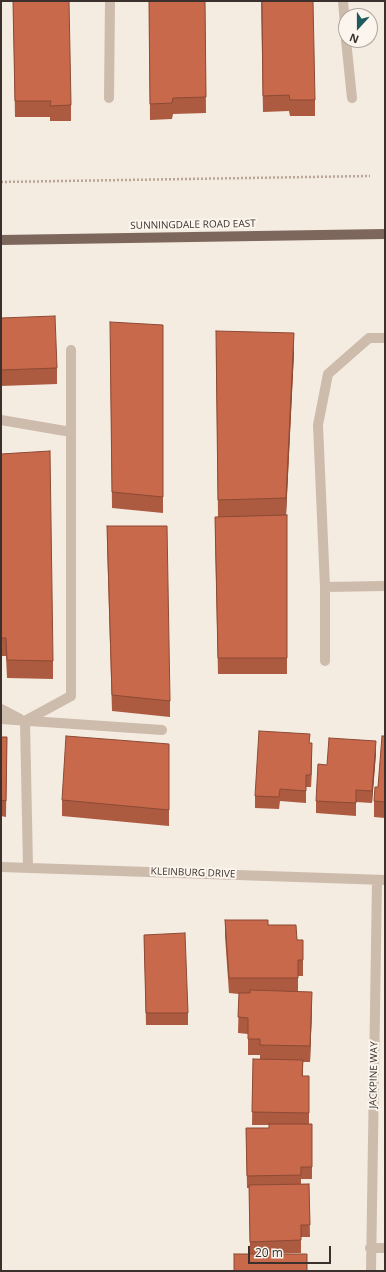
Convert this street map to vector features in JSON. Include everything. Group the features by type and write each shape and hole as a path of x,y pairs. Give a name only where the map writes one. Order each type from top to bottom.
{"main road":[{"name":"SUNNINGDALE ROAD EAST","path":"1,240 385,234"}],"street":[{"path":"109,98 110,1"},
{"path":"347,48 352,98"},
{"path":"325,661 325,586 318,425 328,374 369,338 385,338"},
{"path":"25,721 71,696 71,350"},
{"path":"1,420 71,432"},
{"path":"325,586 385,586"},
{"path":"1,709 25,721"},
{"path":"1,719 162,730"},
{"path":"25,721 28,867"},
{"name":"KLEINBURG DRIVE","path":"1,867 381,880"},
{"name":"JACKPINE WAY","path":"371,1271 370,1248 381,880"},
{"path":"370,1248 385,1248"}],"path":[{"path":"1,182 370,176"}],"building":[{"path":"13,1 69,1 71,105 50,106 51,101 15,101"},
{"path":"149,1 205,1 206,97 173,98 172,103 150,104"},
{"path":"262,1 313,1 315,100 290,100 289,95 263,96"},
{"path":"55,316 57,368 1,370 1,318"},
{"path":"110,322 163,325 163,497 112,492"},
{"path":"216,331 294,333 286,498 218,500"},
{"path":"50,451 53,661 7,660 6,638 1,638 1,454"},
{"path":"287,515 287,658 218,658 215,517"},
{"path":"107,526 167,526 170,701 112,695"},
{"path":"259,731 310,734 309,743 312,743 311,775 306,775 306,791 280,789 279,797 255,796"},
{"path":"66,736 169,744 169,810 62,800"},
{"path":"382,736 385,736 385,802 374,801 375,787 378,787"},
{"path":"1,737 7,737 6,801 1,800"},
{"path":"329,738 376,741 372,791 356,790 356,803 316,801 318,764 327,765"},
{"path":"225,920 268,920 268,925 296,925 297,940 303,940 303,960 298,960 298,978 229,978"},
{"path":"185,933 188,1013 146,1013 144,935"},
{"path":"250,990 312,992 310,1046 260,1045 260,1039 248,1039 248,1018 238,1017 239,993 250,993"},
{"path":"253,1059 303,1060 302,1076 309,1076 309,1113 252,1112"},
{"path":"269,1124 312,1124 312,1167 301,1167 301,1175 247,1176 246,1128 269,1128"},
{"path":"309,1184 310,1225 301,1225 301,1240 250,1242 249,1185"},
{"path":"234,1254 307,1254 307,1271 234,1271"}]}
